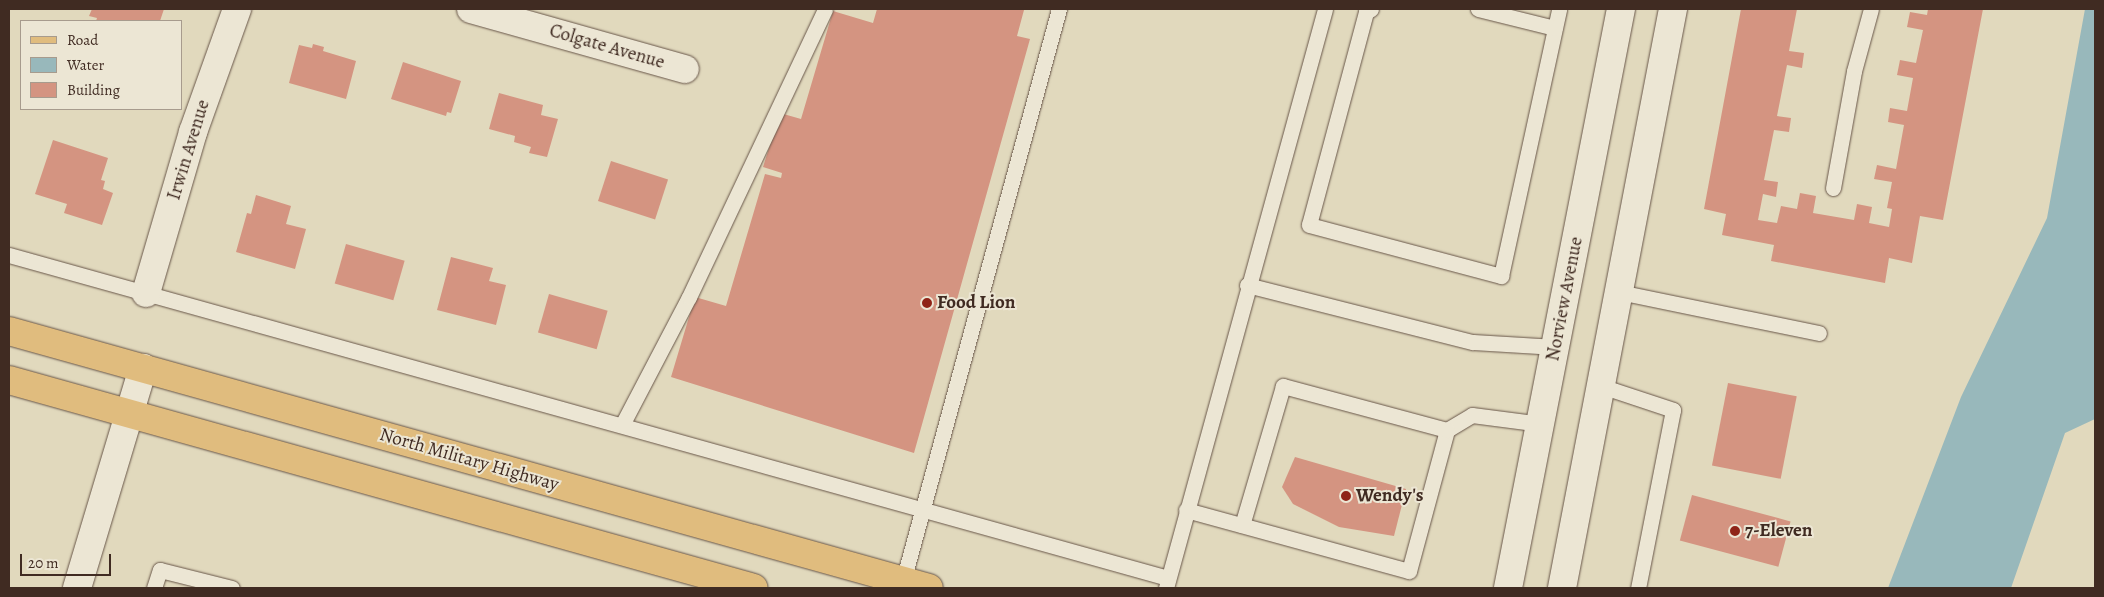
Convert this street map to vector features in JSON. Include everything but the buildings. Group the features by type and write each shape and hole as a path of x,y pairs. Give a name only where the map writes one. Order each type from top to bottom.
{"main road":[{"name":"Irwin Avenue","path":"146,293 214,68 237,9"},
{"name":"Colgate Avenue","path":"471,9 685,69"},
{"name":"Norview Avenue","path":"1508,588 1556,348 1620,9"},
{"path":"1562,588 1673,9"},
{"name":"North Military Highway","path":"9,331 929,588"},
{"path":"77,588 143,368"},
{"path":"9,380 721,583 754,588"}],"lane":[{"path":"622,426 689,296 825,9"},
{"path":"903,581 1060,9"},
{"path":"9,255 923,509 1167,583 1247,285 1325,9"},
{"path":"1371,9 1366,12 1309,225 1501,276 1559,9"},
{"path":"1478,9 1555,28"},
{"path":"1832,188 1854,71 1871,9"},
{"path":"1247,285 1473,342 1556,348"},
{"path":"1619,292 1820,334"},
{"path":"1242,526 1283,386 1447,430"},
{"path":"1601,386 1673,410 1638,588"},
{"path":"1186,510 1409,571 1447,430 1472,415 1541,424"},
{"path":"154,588 160,570 232,588"}],"water":[{"path":"2085,9 2095,9 2095,419 2065,433 2011,588 1888,588 1961,397 2047,218"}],"place":[{"name":"Food Lion","path":"927,303"},
{"name":"Wendy's","path":"1346,496"},
{"name":"7-Eleven","path":"1735,531"}]}
